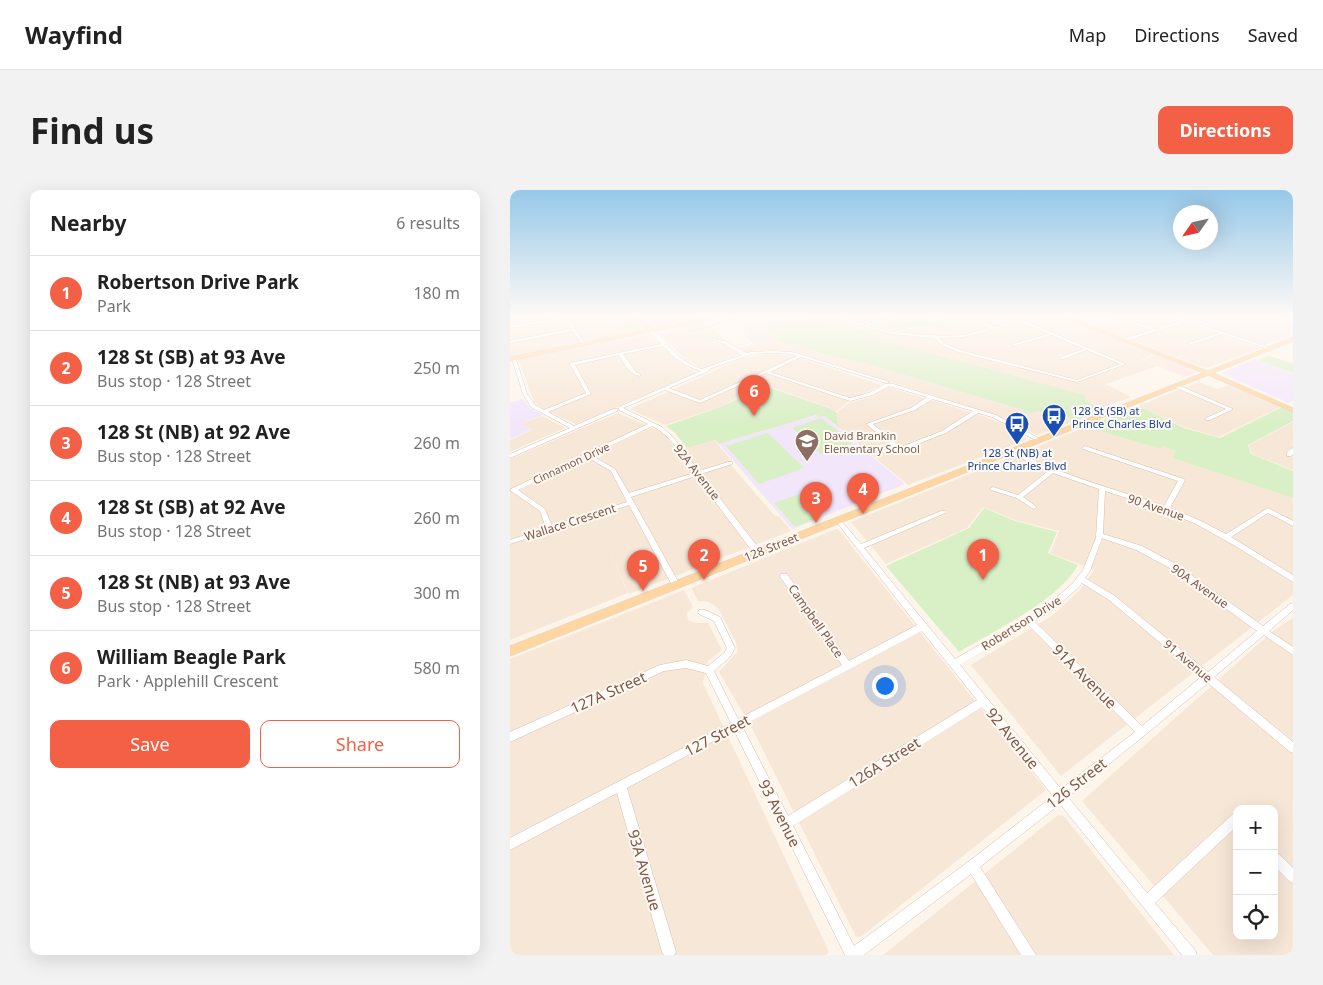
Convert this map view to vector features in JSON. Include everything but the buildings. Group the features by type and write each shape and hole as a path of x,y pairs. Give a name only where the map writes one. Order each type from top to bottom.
{"main road":[{"path":"512,359 542,353"},
{"path":"1158,353 1293,408"},
{"name":"128 Street","path":"510,651 837,519 1134,405 1140,400 1262,353"}],"street":[{"path":"544,412 589,394 572,364 626,353"},
{"path":"674,353 683,362 702,371"},
{"path":"741,353 745,355"},
{"path":"510,456 702,371 745,355 772,353"},
{"path":"784,353 800,356 977,411 1010,424 1039,440"},
{"path":"966,353 1077,381 1124,364 1096,353"},
{"path":"1062,358 1077,353"},
{"path":"620,354 634,373 638,375"},
{"path":"665,388 700,402 800,356"},
{"path":"512,359 517,378 533,406 574,428"},
{"path":"766,372 850,400 871,394 889,384"},
{"path":"1176,386 1230,409 1208,419"},
{"path":"931,397 913,409 869,424 900,449 944,432 977,411"},
{"name":"92A Avenue","path":"619,409 652,424 671,438 758,552"},
{"name":"Cinnamon Drive","path":"550,529 543,510 513,490 652,424"},
{"path":"1085,448 1185,480 1166,509"},
{"name":"90 Avenue","path":"1010,452 1052,471 1166,509 1226,537 1293,579"},
{"path":"586,455 613,470 676,585"},
{"name":"Wallace Crescent","path":"510,542 730,463"},
{"path":"1019,497 1052,471"},
{"path":"993,489 1019,497 1034,506"},
{"name":"Robertson Drive","path":"954,664 1059,601 1081,579 1100,535 1102,489"},
{"path":"1226,537 1268,510 1293,524"},
{"path":"860,547 943,512"},
{"name":"92 Avenue","path":"837,519 1190,955"},
{"name":"90A Avenue","path":"1100,535 1127,543 1159,558 1293,652"},
{"name":"Campbell Place","path":"784,576 848,666"},
{"name":"91 Avenue","path":"1081,579 1112,598 1293,748"},
{"name":"126 Street","path":"852,955 972,866 1142,732 1293,606"},
{"path":"702,612 717,619 731,648 709,670"},
{"name":"91A Avenue","path":"1029,620 1142,732"},
{"name":"127 Street","path":"510,844 923,626"},
{"name":"127A Street","path":"510,737 663,668 686,664 709,670"},
{"name":"93 Avenue","path":"709,670 852,955"},
{"name":"126A Street","path":"786,824 983,701"},
{"name":"93A Avenue","path":"621,787 669,952"},
{"path":"1147,902 1233,822"},
{"path":"1278,861 1293,877"},
{"path":"972,866 1029,955"}],"shaded area":[{"path":"510,353 532,353 510,357"},
{"path":"554,353 669,353 681,364 697,373 576,424 543,409 534,402 519,361"},
{"path":"679,353 739,354 703,369 687,361"},
{"path":"769,353 793,356 881,385 846,403 835,412 828,407 765,385 719,407 665,425 630,409 743,358"},
{"path":"797,353 820,353 864,363 1020,409 1028,414 1038,411 1048,415 1057,411 1075,421 1037,435 996,415"},
{"path":"924,353 1154,354 1141,360 1157,366 1106,384 1131,397 1101,408 1085,400"},
{"path":"1165,353 1247,353 1206,368"},
{"path":"1157,355 1198,371 1184,377 1144,360"},
{"path":"1255,359 1293,374 1293,400 1289,403 1222,373"},
{"path":"1199,382 1217,389 1229,385 1280,407 1219,437 1184,427 1138,406"},
{"path":"888,387 983,416 1003,424 1026,438 1026,440 908,485 838,427 837,412 849,403 874,396"},
{"path":"523,399 530,408 543,415 521,424 531,430 510,439 510,403"},
{"path":"618,413 659,431 667,437 677,451 714,440 732,461 731,465 774,515 780,517 791,531 629,594 601,532 628,593 510,640 510,459"},
{"name":"David Brankin Elementary School","path":"821,414 905,484 792,529 719,444"},
{"path":"542,416 565,428 510,452 510,440 532,430 521,424"},
{"path":"1293,422 1293,470 1252,454 1249,445"},
{"path":"1086,427 1161,449 1163,447 1176,451 1172,458 1293,498 1293,595 1061,776 971,665 1053,615 1081,589 1094,570 1050,553 1059,531 1015,520 983,507 967,528 886,564 851,522"},
{"path":"838,529 1046,790 862,936 856,937 752,728 719,672 737,652 736,642 718,608 709,602 698,601 691,588"},
{"path":"684,590 693,607 687,613 688,620 696,623 708,623 722,650 708,661 703,683 829,952 826,955 510,955 510,659"},
{"path":"1293,618 1293,955 1213,955 1082,801 1273,631"},
{"path":"1058,815 1064,816 1174,955 883,955"}],"green space":[{"path":"820,353 928,353 1085,395 1085,400 1103,410 1075,421 1057,411 1048,415 1038,411 1028,414 1020,409 864,363"},
{"path":"1269,355 1293,364 1293,373 1258,360"},
{"path":"765,386 829,408 837,413 838,427 824,416 816,415 719,444 715,440 687,448 675,433 666,426 720,407"},
{"path":"1138,406 1184,428 1220,438 1282,407 1293,412 1293,421 1248,445 1251,454 1293,471 1293,498 1172,458 1176,451 1163,447 1161,449 1086,427"},
{"path":"821,418 852,443 821,454 792,428"},
{"path":"768,433 804,468 759,484 726,446"},
{"path":"799,494 820,517 795,527 774,503"},
{"path":"984,508 1015,521 1057,532 1048,553 1078,565 1069,578 1041,602 959,652 886,566 969,528"}],"place":[{"name":"William Beagle Park","path":"754,416"},
{"name":"128 St (SB) at Prince Charles Blvd","path":"1054,437"},
{"name":"128 St (NB) at Prince Charles Blvd","path":"1017,445"},
{"name":"David Brankin Elementary School","path":"807,462"},
{"name":"128 St (SB) at 92 Ave","path":"863,514"},
{"name":"128 St (NB) at 92 Ave","path":"816,523"},
{"name":"128 St (SB) at 93 Ave","path":"704,580"},
{"name":"Robertson Drive Park","path":"983,580"},
{"name":"128 St (NB) at 93 Ave","path":"643,591"}]}
